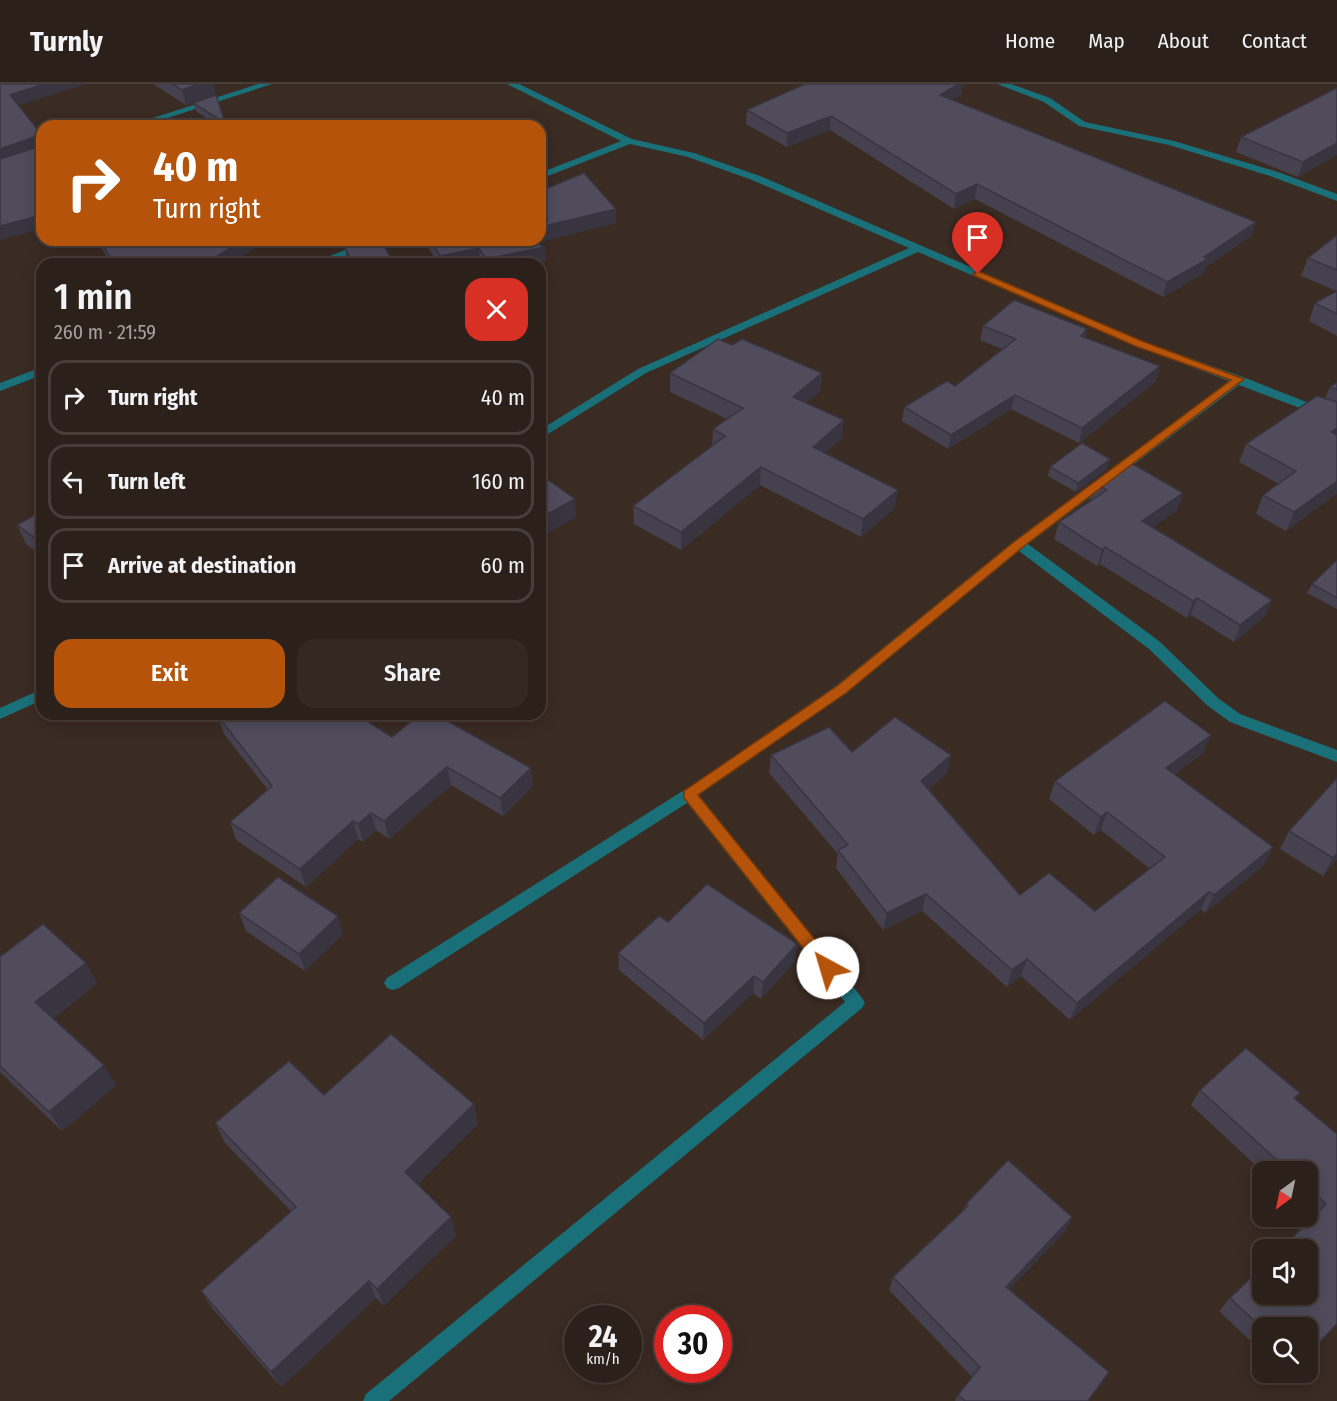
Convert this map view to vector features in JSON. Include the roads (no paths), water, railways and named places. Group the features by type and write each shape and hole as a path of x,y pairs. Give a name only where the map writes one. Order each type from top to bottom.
{"street":[{"path":"152,120 267,84"},
{"path":"512,84 629,141 691,155 756,178 1138,343 1239,379 1337,418"},
{"path":"1002,84 1047,100 1082,124 1171,143 1274,174 1337,198"},
{"path":"546,174 629,141"},
{"path":"331,258 362,246"},
{"path":"546,431 642,371 918,248"},
{"path":"0,387 36,373"},
{"path":"393,983 688,794 842,689 1019,544 1239,379"},
{"path":"1019,544 1154,645 1234,718 1337,756"},
{"path":"0,714 36,697"},
{"path":"373,1401 856,1003 688,794"}]}
